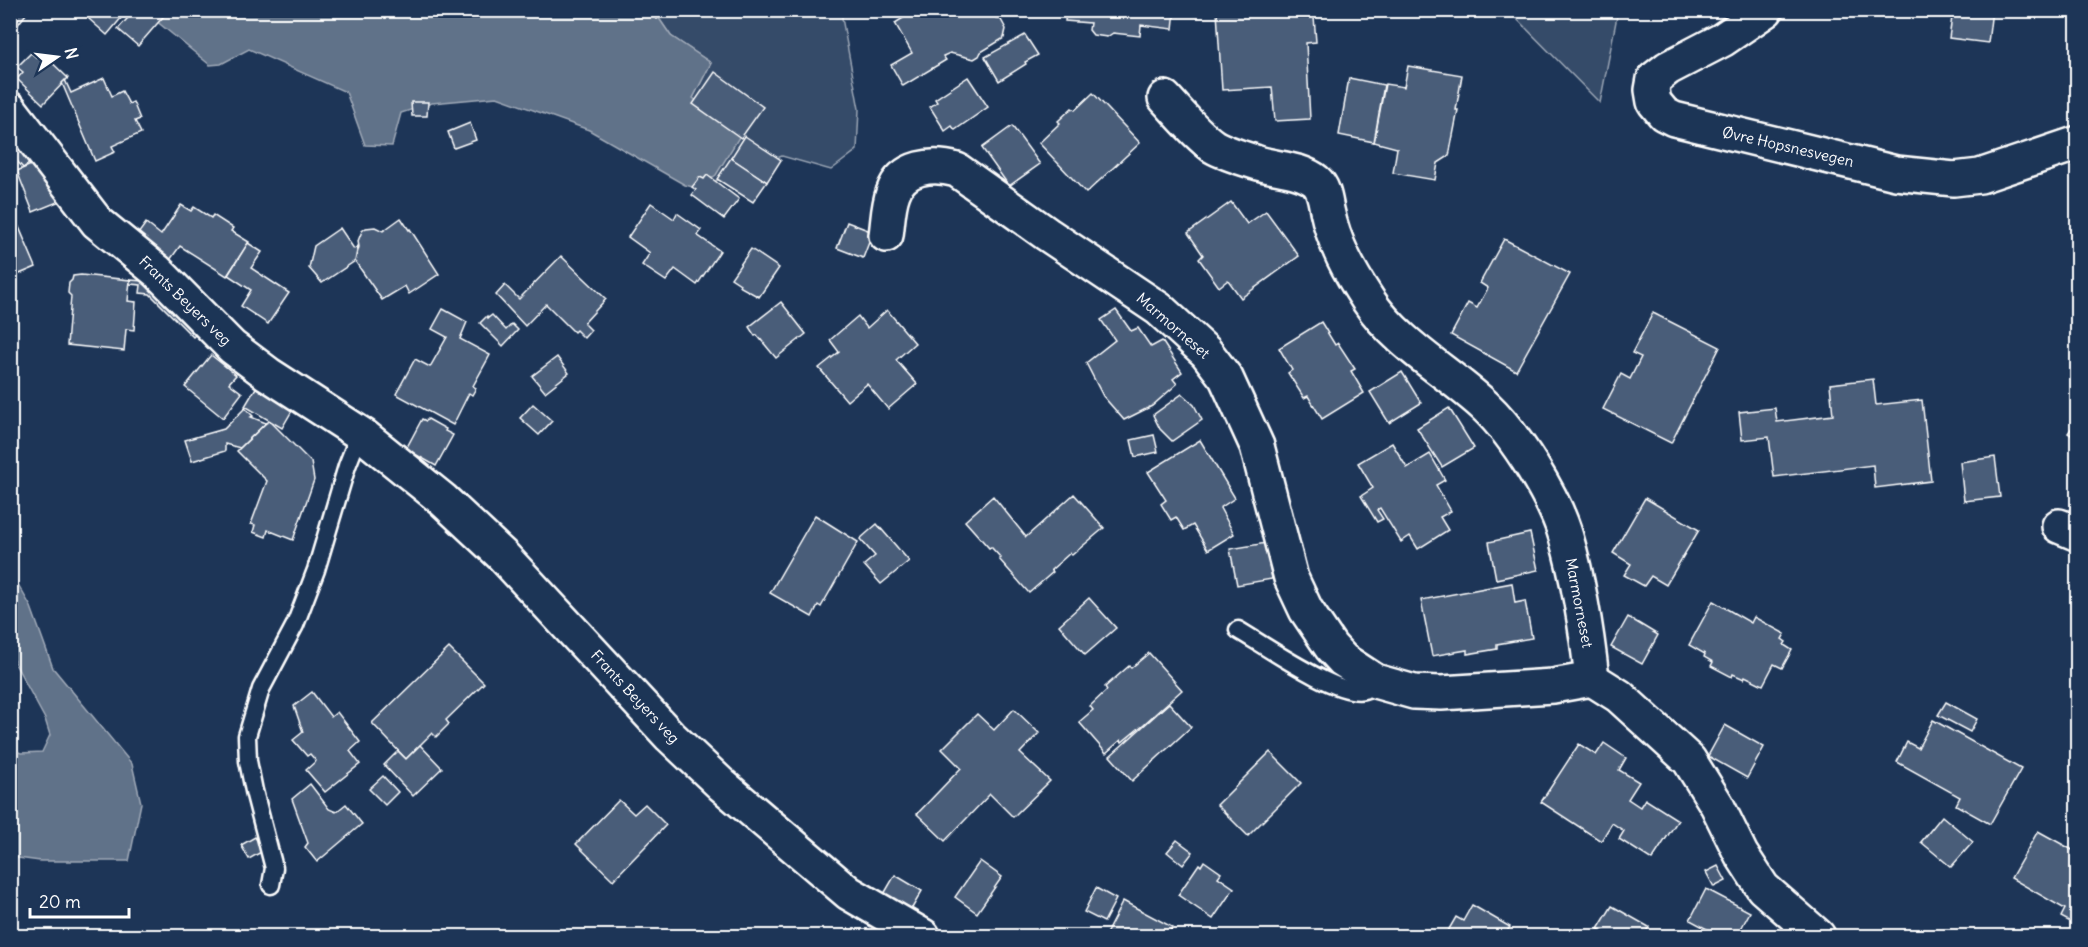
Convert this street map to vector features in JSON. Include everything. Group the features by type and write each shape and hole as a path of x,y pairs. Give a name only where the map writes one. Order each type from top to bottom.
{"street":[{"name":"Øvre Hopsnesvegen","path":"1766,10 1722,40 1668,68 1654,79 1652,90 1654,102 1664,114 1697,126 1896,173 1954,179 1980,177 2078,143"},
{"name":"Marmorneset","path":"886,236 892,195 896,185 909,173 931,165 957,170 1159,309 1206,352 1234,392 1257,446 1291,578 1306,610 1331,647 1343,660 1375,681 1414,692 1440,693 1553,686 1592,680 1588,639 1566,535 1549,496 1513,438 1485,406 1399,335 1370,303 1340,252 1331,231 1323,192 1319,184 1304,174 1257,163 1214,147 1192,128 1165,98"},
{"name":"Frants Beyers veg","path":"10,109 97,222 157,271 232,347 268,374 364,436 442,499 503,556 670,736 722,785 849,893 923,936"},
{"path":"1592,680 1619,696 1689,760 1717,805 1741,854 1763,888 1818,936"}],"lane":[{"path":"271,885 274,868 248,761 247,736 261,689 295,625 316,570 354,448 364,436"},
{"path":"1238,630 1287,661 1333,683 1354,690 1364,690 1375,681"}],"shaded area":[{"path":"144,11 654,11 671,36 711,63 693,98 741,134 716,175 697,188 685,185 589,130 497,97 432,103 401,113 392,146 365,145 346,92 249,49 221,64 210,65"},
{"path":"654,11 843,11 842,18 859,109 857,150 831,170 782,156 697,188 693,98 711,63 671,36"},
{"path":"1509,11 1618,11 1600,103"},
{"path":"11,572 31,607 53,668 132,764 141,803 129,861 40,861 11,857 11,749 21,753 42,752 50,735 45,719 11,656"}],"building":[{"path":"10,10 29,10 10,35"},
{"path":"96,10 128,10 107,35 89,19"},
{"path":"135,10 169,10 138,46 118,29"},
{"path":"640,10 661,10 657,19"},
{"path":"916,10 991,10 996,18 1000,18 1006,29 1004,38 974,59 950,53 943,56 946,60 903,86 891,65 912,53 895,23"},
{"path":"1066,10 1175,10 1173,29 1141,25 1140,36 1113,33 1107,37 1093,35 1089,30 1090,23 1065,21"},
{"path":"1278,10 1279,16 1314,17 1316,42 1306,43 1310,119 1275,121 1272,87 1222,90 1217,12"},
{"path":"1953,10 1992,10 1988,43 1949,38"},
{"path":"1025,35 1038,55 999,81 985,57"},
{"path":"31,53 37,58 42,53 68,78 43,104 17,79 23,72 17,67"},
{"path":"1408,66 1462,75 1449,156 1438,163 1435,180 1393,173 1397,148 1374,142 1385,84 1404,87"},
{"path":"715,72 763,107 741,138 693,104"},
{"path":"968,77 988,107 955,130 952,126 945,131 930,107 937,102 935,99"},
{"path":"104,78 112,96 122,91 129,104 133,102 140,119 135,121 141,133 112,146 115,152 95,161 62,83 65,80 71,93"},
{"path":"1349,78 1384,85 1374,142 1339,135"},
{"path":"1093,93 1140,143 1086,193 1039,143 1072,108 1075,110"},
{"path":"411,102 428,102 427,116 412,116"},
{"path":"470,123 476,140 454,148 448,132"},
{"path":"1012,126 1040,164 1009,186 982,148"},
{"path":"745,136 781,160 767,182 731,158"},
{"path":"20,142 34,160 23,168 10,153 10,149"},
{"path":"731,158 767,182 753,202 717,179"},
{"path":"38,162 65,199 33,212 17,171"},
{"path":"707,175 739,199 724,219 692,195 696,190 692,187 700,177 704,179"},
{"path":"1231,202 1247,224 1266,211 1299,256 1241,298 1228,280 1219,287 1199,259 1203,255 1188,233"},
{"path":"651,203 674,219 677,213 701,230 697,235 720,251 697,285 675,269 666,281 642,265 650,253 628,237"},
{"path":"181,205 191,211 194,207 211,218 213,215 233,228 231,231 249,242 227,276 180,246 170,260 138,234 146,223 161,235"},
{"path":"10,206 36,267 10,278"},
{"path":"401,218 439,274 409,294 405,286 382,300 355,261 359,247 358,241 362,231 366,228 375,227 383,231"},
{"path":"847,222 873,232 863,258 837,248"},
{"path":"340,228 354,249 358,246 355,261 322,283 309,268 314,246"},
{"path":"1504,239 1570,274 1516,371 1451,335 1468,303 1477,308 1488,288 1480,283"},
{"path":"248,243 262,252 251,268 289,293 268,324 241,306 251,290 228,275"},
{"path":"751,249 779,268 759,297 739,286 740,284 731,278"},
{"path":"561,256 606,299 584,323 591,330 584,338 576,330 574,332 546,304 525,326 496,295 505,285 519,299"},
{"path":"73,276 130,280 128,301 136,302 134,330 126,329 124,351 67,345 71,296 68,293 69,283"},
{"path":"130,280 158,282 202,328 193,337 150,294 140,293 141,285 130,284"},
{"path":"781,302 806,334 776,358 749,327"},
{"path":"443,309 467,322 460,339 490,355 473,386 476,388 472,395 469,393 453,425 396,394 415,359 430,367 447,337 432,329"},
{"path":"887,310 915,343 896,360 917,384 888,409 867,384 847,401 819,368 839,352 830,340 858,316 867,328"},
{"path":"1116,310 1131,331 1138,328 1151,347 1162,341 1182,372 1173,379 1177,384 1152,406 1124,420 1103,396 1086,363 1115,340 1101,320"},
{"path":"1653,313 1720,347 1671,443 1603,409 1621,374 1630,379 1641,357 1632,353"},
{"path":"492,315 506,330 512,324 518,330 503,346 480,323 487,316 488,318"},
{"path":"1321,322 1335,345 1338,343 1355,369 1351,371 1364,393 1322,419 1308,396 1304,398 1288,373 1292,370 1279,348"},
{"path":"211,355 236,375 229,383 242,393 223,418 185,387"},
{"path":"557,357 569,373 545,392 532,376"},
{"path":"1402,372 1421,403 1389,423 1370,392"},
{"path":"1873,379 1876,405 1922,400 1931,481 1875,488 1873,465 1774,477 1769,437 1742,440 1739,412 1775,408 1777,422 1833,415 1830,384"},
{"path":"260,381 297,402 282,428 245,406"},
{"path":"1182,394 1194,405 1202,420 1172,441 1160,429 1153,415"},
{"path":"533,404 552,421 539,435 520,418"},
{"path":"245,408 253,416 251,417 266,423 240,448 225,444 225,451 192,461 185,440 224,429"},
{"path":"1449,408 1474,448 1442,467 1417,428"},
{"path":"422,419 426,421 428,419 453,435 436,466 406,449"},
{"path":"2078,419 2078,444 2076,438 2068,433"},
{"path":"270,421 311,462 314,480 293,540 268,530 266,537 253,532 255,525 251,524 267,481 237,451"},
{"path":"1154,435 1158,452 1135,457 1131,440"},
{"path":"1200,440 1235,498 1220,508 1234,534 1208,550 1193,525 1184,530 1176,517 1171,520 1161,504 1166,500 1148,472"},
{"path":"1392,443 1407,468 1430,454 1445,480 1436,485 1451,511 1440,517 1448,530 1418,549 1410,536 1401,542 1380,508 1377,510 1383,519 1377,522 1361,496 1373,488 1358,463"},
{"path":"1995,457 2000,497 1964,501 1960,462"},
{"path":"1074,494 1104,528 1072,555 1070,553 1029,593 999,559 1001,558 965,521 993,496 1026,537"},
{"path":"1645,498 1699,530 1666,585 1651,576 1644,586 1624,575 1631,564 1613,553"},
{"path":"815,515 858,542 821,607 818,605 812,617 770,593"},
{"path":"877,524 909,561 881,584 864,565 875,556 860,539"},
{"path":"1530,533 1538,570 1496,579 1489,542"},
{"path":"1266,543 1272,579 1237,585 1230,549"},
{"path":"1512,583 1515,603 1525,601 1532,638 1497,644 1497,649 1467,654 1467,650 1432,656 1421,600"},
{"path":"1089,598 1116,628 1085,655 1059,625"},
{"path":"1713,601 1751,623 1754,617 1785,634 1782,639 1786,642 1784,645 1792,650 1782,668 1774,664 1763,685 1745,676 1744,679 1733,674 1732,677 1711,666 1713,662 1704,657 1705,654 1689,645"},
{"path":"1628,617 1658,635 1642,664 1611,647"},
{"path":"449,648 484,683 446,720 449,724 436,737 432,733 406,759 372,723"},
{"path":"1149,653 1182,690 1144,724 1106,753 1079,722 1093,710 1090,706 1107,690 1105,687 1129,666 1131,668"},
{"path":"312,692 331,717 337,712 360,742 350,751 360,764 325,792 306,770 316,761 310,754 307,756 293,740 303,732 294,706"},
{"path":"1946,702 1977,719 1970,732 1938,715"},
{"path":"1169,703 1191,727 1132,781 1110,756"},
{"path":"1014,709 1039,733 1020,753 1050,781 1013,817 990,794 945,841 917,814 961,768 942,749 977,714 994,730"},
{"path":"1933,720 2021,769 1990,824 1956,805 1960,797 1897,762 1907,742 1918,748"},
{"path":"1725,725 1764,747 1747,778 1708,756"},
{"path":"1604,743 1626,758 1619,770 1639,782 1628,799 1640,807 1645,799 1678,820 1652,860 1619,839 1624,831 1612,823 1601,841 1541,802 1579,744 1596,755"},
{"path":"420,745 442,768 413,796 384,765 398,751 406,759"},
{"path":"1270,752 1301,783 1248,836 1217,805"},
{"path":"383,776 398,792 385,805 369,789"},
{"path":"310,784 329,809 336,812 346,804 362,824 317,862 305,847 308,843 292,799"},
{"path":"619,800 634,814 645,804 666,825 613,880 576,844"},
{"path":"1942,816 1973,842 1951,867 1921,842"},
{"path":"2038,831 2078,853 2078,926 2061,917 2065,909 2011,878"},
{"path":"255,837 263,851 249,859 241,845"},
{"path":"1177,840 1193,852 1183,865 1167,852"},
{"path":"980,861 1002,877 977,913 955,897"},
{"path":"1204,861 1221,873 1218,877 1234,888 1213,919 1178,895 1199,864 1201,866"},
{"path":"1718,866 1726,881 1714,887 1706,872"},
{"path":"895,875 922,891 911,910 884,894"},
{"path":"1096,888 1116,899 1104,922 1084,912"},
{"path":"1706,889 1750,912 1737,936 1720,936 1690,920"},
{"path":"1123,901 1172,927 1168,936 1105,936"},
{"path":"1472,905 1510,927 1504,936 1445,936 1456,917 1463,921"},
{"path":"1612,906 1649,927 1643,936 1611,936 1598,929"}]}
